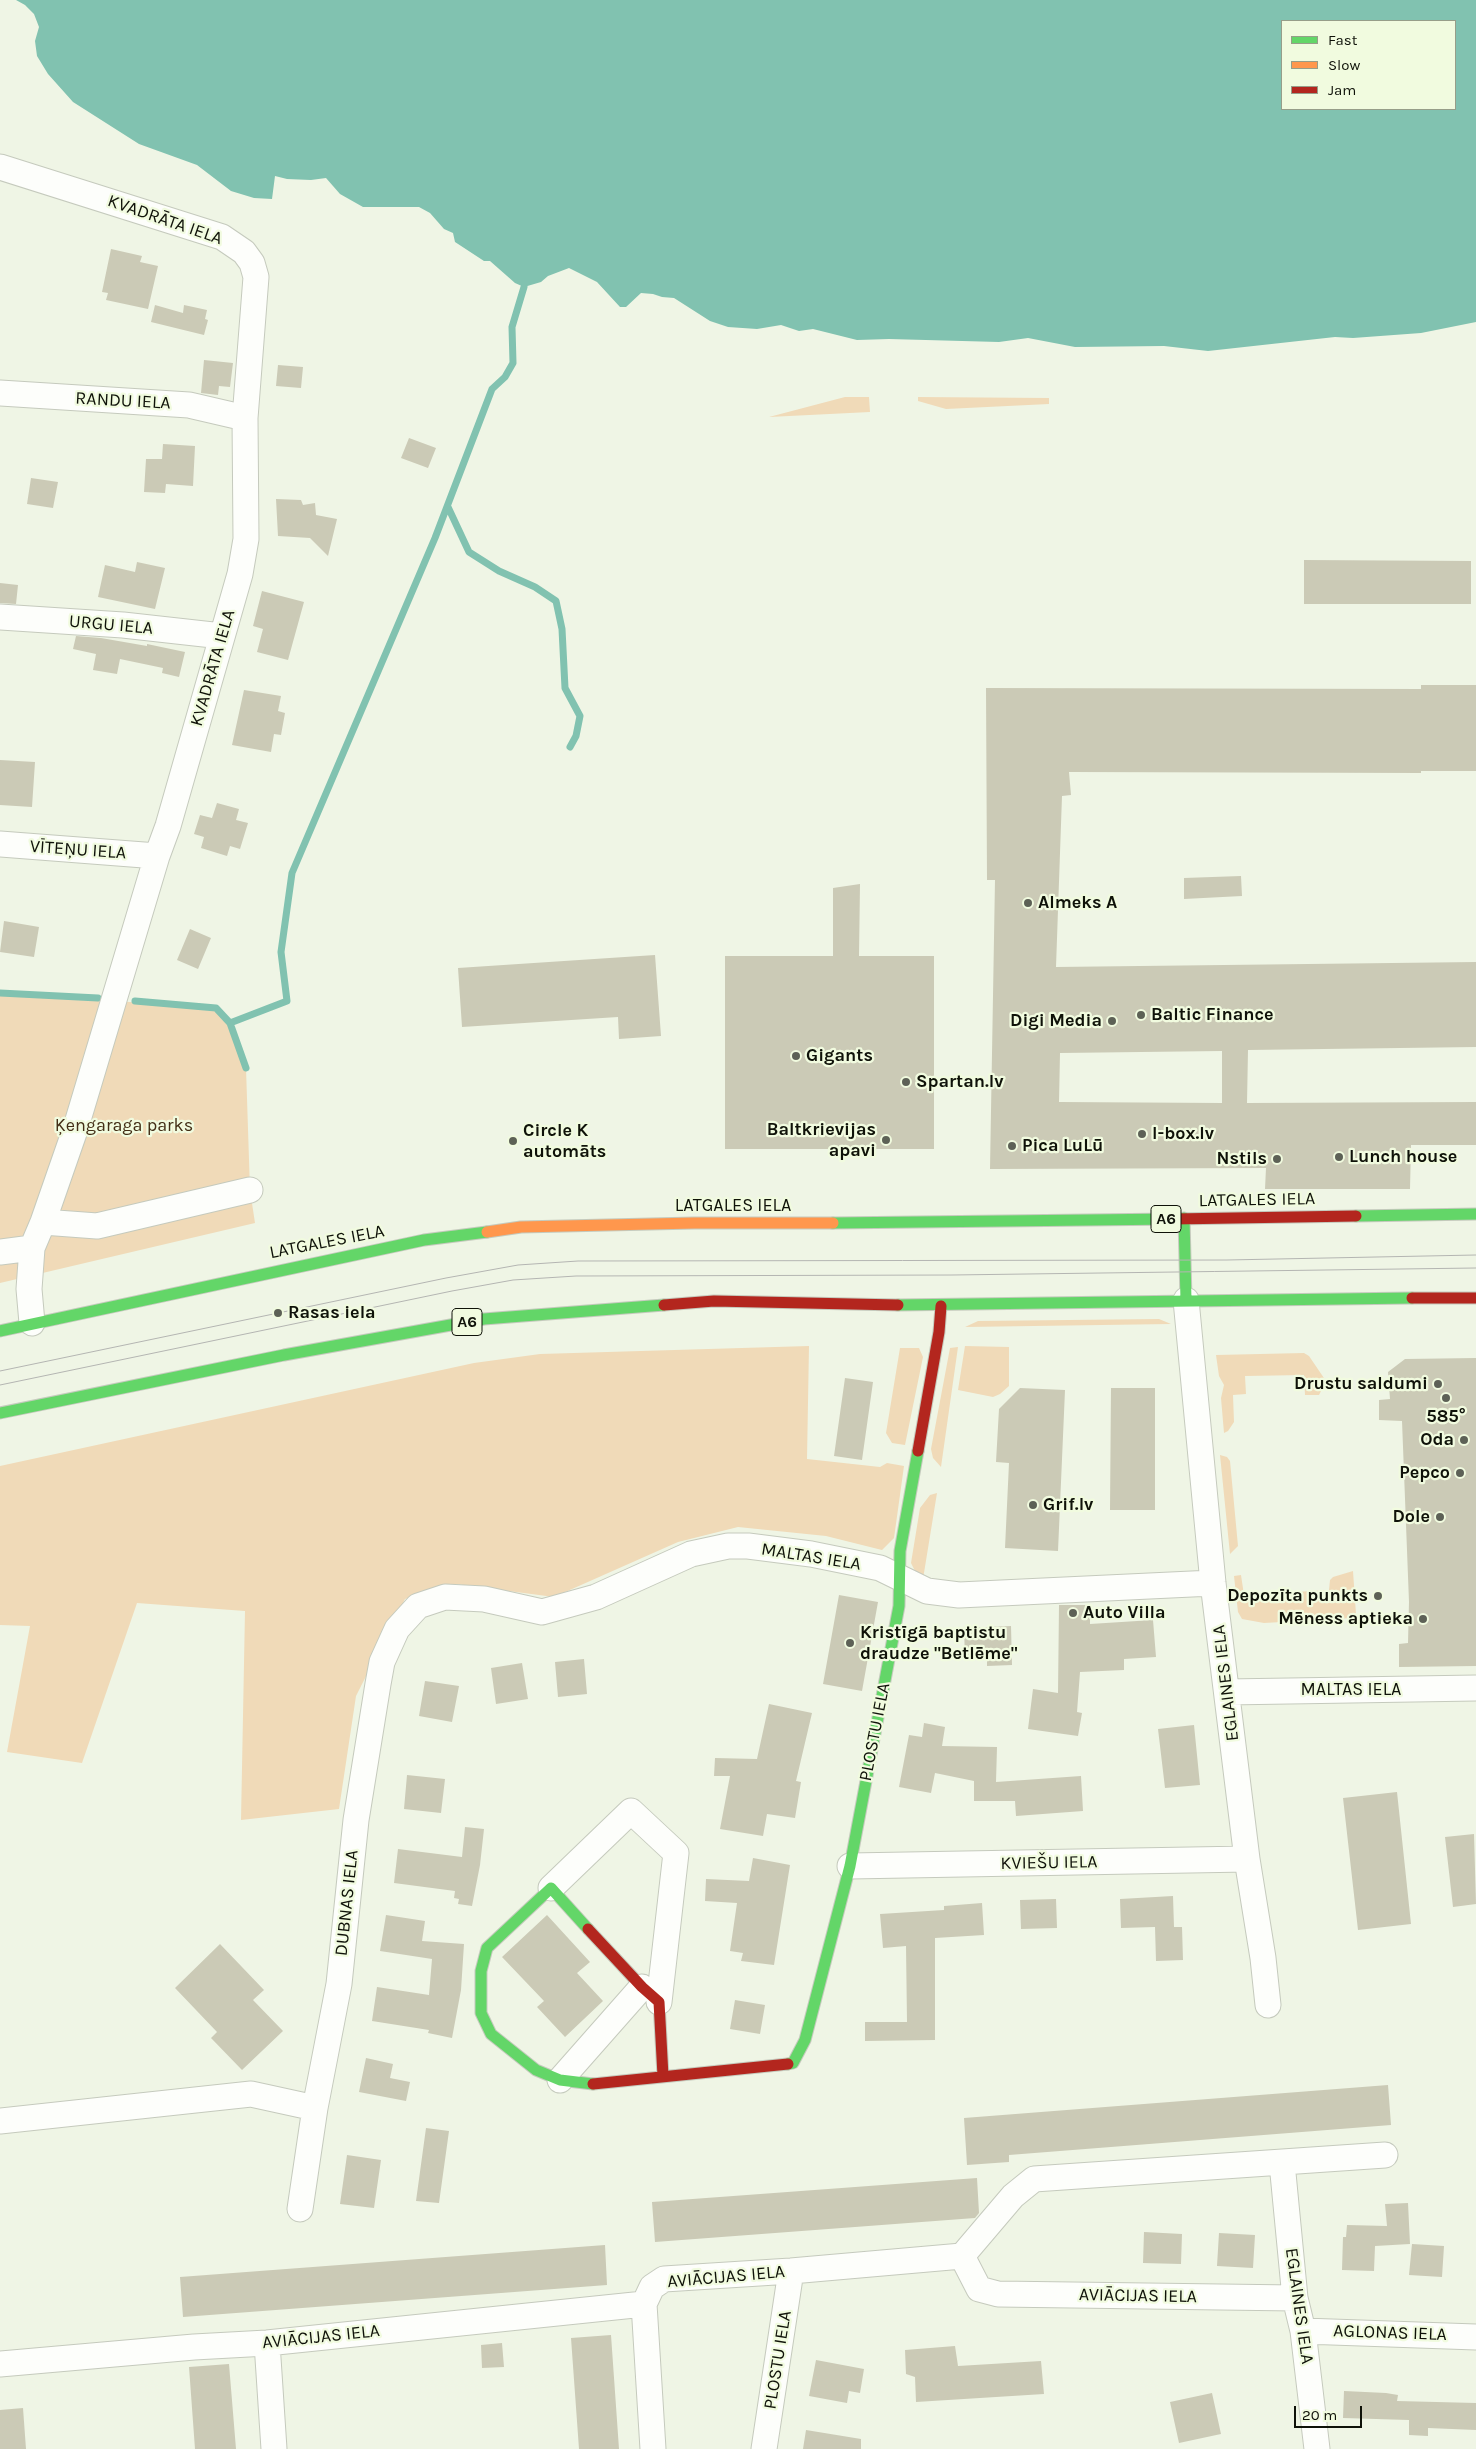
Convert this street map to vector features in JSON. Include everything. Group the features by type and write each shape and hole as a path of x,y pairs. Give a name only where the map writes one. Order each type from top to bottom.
{"main road":[{"name":"LATGALES IELA","path":"0,1331 424,1240 521,1227 694,1223 962,1223 1476,1214"},
{"path":"1184,1218 1186,1300"},
{"name":"A6","path":"0,1414 284,1355 484,1319 714,1302 941,1306 1186,1300 1476,1298"},
{"name":"PLOSTU IELA","path":"663,2076 793,2063 805,2040 850,1866 899,1606 900,1551 939,1332 941,1306"},
{"path":"551,1888 651,1994 663,2076 593,2084 560,2080 536,2070 491,2034 481,2012 481,1972 487,1948 551,1888"}],"street":[{"name":"KVADRĀTA IELA","path":"0,167 222,237 244,252 252,263 256,277 245,418 246,538 240,574 168,826 157,856 75,1130 32,1248 29,1290 32,1323"},
{"name":"RANDU IELA","path":"0,393 189,404 245,418"},
{"name":"URGU IELA","path":"0,617 123,625 222,636"},
{"name":"VĪTEŅU IELA","path":"0,844 157,856"},
{"path":"43,1222 96,1226 250,1190"},
{"path":"0,1252 32,1248"},
{"name":"EGLAINES IELA","path":"1186,1300 1213,1583 1247,1859 1268,2005"},
{"name":"MALTAS IELA","path":"418,1606 445,1597 484,1599 542,1612 596,1597 691,1554 728,1546 748,1546 810,1554 880,1568 899,1579 927,1591 959,1595 1213,1583"},
{"name":"DUBNAS IELA","path":"300,2209 315,2108 339,1984 356,1820 379,1677 382,1662 396,1629 418,1606"},
{"name":"MALTAS IELA","path":"1226,1692 1476,1688"},
{"path":"551,1888 631,1811 676,1853 651,1994 560,2080"},
{"name":"KVIEŠU IELA","path":"850,1866 1247,1859"},
{"path":"0,2121 250,2094 315,2108"},
{"path":"962,2256 1012,2196 1034,2179 1385,2155"},
{"name":"EGLAINES IELA","path":"1282,2163 1295,2298 1303,2331 1317,2449"},
{"name":"AVIĀCIJAS IELA","path":"0,2364 194,2347 267,2343 644,2304 652,2287 664,2279 791,2271 962,2256 979,2289 998,2294 1295,2298"},
{"name":"PLOSTU IELA","path":"764,2449 791,2271"},
{"path":"644,2304 653,2449"},
{"name":"AGLONAS IELA","path":"1303,2331 1476,2337"},
{"path":"267,2343 274,2449"}],"green space":[{"path":"845,397 869,397 870,412 769,417"},
{"path":"918,397 1049,398 1049,404 946,409 918,401"},
{"name":"Ķengaraga parks","path":"0,993 216,1008 230,1023 246,1068 250,1190 255,1223 0,1283"},
{"path":"1159,1319 1171,1324 965,1327 978,1321"},
{"path":"809,1346 807,1459 880,1467 887,1463 904,1466 894,1538 882,1550 826,1536 738,1527 678,1542 554,1597 456,1584 405,1599 356,1696 339,1809 241,1820 245,1611 137,1603 82,1763 7,1752 30,1626 0,1625 0,1466 474,1363 540,1354"},
{"path":"965,1346 1009,1347 1009,1386 993,1397 958,1390"},
{"path":"958,1347 941,1467 933,1458 931,1449 950,1348"},
{"path":"900,1348 919,1348 923,1357 905,1445 892,1443 886,1433"},
{"path":"1304,1353 1309,1356 1326,1381 1319,1395 1305,1395 1304,1375 1245,1376 1246,1394 1233,1395 1234,1422 1228,1431 1224,1433 1221,1398 1224,1385 1219,1376 1216,1355"},
{"path":"1220,1455 1227,1457 1230,1461 1238,1546 1230,1554"},
{"path":"937,1493 923,1579 916,1573 911,1563 920,1508 930,1495"},
{"path":"1353,1571 1356,1614 1352,1618 1264,1623 1242,1619 1238,1612 1234,1576 1241,1575 1244,1595 1329,1590 1330,1580 1333,1577"}],"water":[{"path":"16,0 1476,0 1476,322 1421,333 1353,338 1335,337 1208,351 1164,346 1075,347 1028,338 999,342 857,340 813,329 799,331 781,325 757,329 728,327 710,321 674,298 653,294 641,293 626,307 620,307 597,282 569,268 548,276 541,282 524,287 515,283 490,261 484,261 455,242 453,233 444,229 430,213 419,207 363,207 340,194 326,178 311,180 287,179 275,176 272,199 254,198 231,191 197,165 139,144 73,102 48,74 37,56 35,41 39,27 34,14 25,5"}],"building":[{"path":"111,249 142,256 140,262 158,266 148,309 106,300 108,293 102,292"},
{"path":"155,305 183,313 184,305 207,310 205,319 208,320 204,335 151,322"},
{"path":"204,360 233,363 230,387 219,386 218,395 201,393"},
{"path":"278,365 303,367 301,388 276,386"},
{"path":"409,438 436,448 428,468 401,458"},
{"path":"163,444 195,446 193,486 166,484 165,493 144,492 146,459 162,459"},
{"path":"31,478 58,482 53,508 27,504"},
{"path":"276,499 301,500 303,505 315,503 316,515 337,519 328,556 310,538 278,536"},
{"path":"1304,560 1471,561 1471,604 1304,604"},
{"path":"137,562 165,568 155,609 98,597 105,565 135,572"},
{"path":"0,583 18,585 16,604 0,603"},
{"path":"262,591 304,602 288,660 257,652 263,629 253,626"},
{"path":"76,636 101,638 147,646 147,644 185,652 179,677 162,673 163,668 120,659 117,674 93,670 96,654 73,649"},
{"path":"1421,685 1476,685 1476,771 1421,771 1421,773 1069,772 1071,795 1062,796 1056,967 1476,962 1476,1047 1248,1050 1247,1103 1476,1102 1476,1145 1411,1145 1410,1189 1265,1189 1266,1168 990,1169 995,880 987,880 986,688 1421,689","holes":["1222,1051 1222,1103 1059,1102 1060,1053"]},
{"path":"244,690 281,696 278,711 285,713 281,735 274,734 271,752 232,745"},
{"path":"0,760 35,762 32,807 0,805"},
{"path":"217,803 239,809 236,820 248,823 240,849 230,846 227,856 201,848 204,837 194,834 200,815 212,818"},
{"path":"1241,876 1242,896 1184,899 1184,878"},
{"path":"860,884 859,956 934,956 934,1149 725,1149 725,956 833,956 833,888"},
{"path":"4,921 39,927 34,957 0,952"},
{"path":"190,929 211,938 198,969 177,960"},
{"path":"655,955 661,1036 619,1039 618,1017 462,1027 458,968"},
{"name":"Dole","path":"1476,1358 1476,1666 1399,1667 1399,1644 1408,1643 1409,1602 1402,1421 1379,1420 1379,1400 1390,1399 1388,1372 1405,1359"},
{"path":"845,1378 873,1382 862,1460 834,1456"},
{"name":"Grif.lv","path":"1020,1388 1065,1390 1058,1551 1005,1548 1009,1463 996,1462 999,1409"},
{"path":"1111,1388 1155,1388 1155,1510 1110,1510"},
{"name":"Kristīgā baptistu draudze \"Betlēme\"","path":"839,1595 878,1602 862,1691 823,1684"},
{"path":"1059,1605 1090,1605 1090,1624 1153,1620 1156,1657 1124,1659 1124,1670 1080,1672 1077,1712 1082,1713 1078,1736 1028,1729 1033,1689 1058,1693"},
{"path":"1011,1626 1012,1665 987,1666 987,1658 965,1659 964,1628"},
{"path":"584,1659 587,1694 558,1697 555,1662"},
{"path":"522,1663 528,1699 496,1704 491,1668"},
{"path":"425,1681 459,1686 452,1722 419,1716"},
{"path":"769,1704 812,1713 796,1781 801,1782 795,1818 767,1814 763,1836 720,1829 730,1776 714,1776 715,1758 757,1759"},
{"path":"924,1723 945,1727 942,1746 997,1747 996,1782 1081,1776 1083,1811 1016,1816 1015,1801 974,1801 974,1781 935,1773 931,1793 899,1787 909,1735 922,1737"},
{"path":"1194,1725 1200,1785 1165,1788 1158,1729"},
{"path":"407,1775 445,1779 441,1813 404,1809"},
{"path":"1397,1792 1411,1924 1358,1930 1343,1798"},
{"path":"465,1827 484,1829 480,1865 472,1906 458,1904 459,1899 454,1898 455,1891 394,1883 398,1849 462,1857"},
{"path":"1474,1834 1476,1904 1453,1907 1445,1837"},
{"path":"753,1858 790,1865 774,1965 741,1961 743,1953 730,1951 737,1903 705,1901 706,1879 749,1881"},
{"path":"1173,1896 1174,1927 1182,1927 1183,1960 1156,1961 1155,1927 1121,1928 1120,1899"},
{"path":"1056,1899 1057,1928 1021,1929 1020,1900"},
{"path":"982,1903 984,1935 935,1938 935,2040 865,2041 865,2022 907,2022 906,1946 883,1948 880,1914 944,1910 944,1906"},
{"path":"386,1915 425,1921 422,1941 464,1944 461,1990 452,2038 428,2033 429,2030 372,2021 377,1987 429,1995 432,1959 380,1951"},
{"path":"547,1915 590,1962 577,1973 603,2001 565,2037 537,2007 544,2001 502,1957"},
{"path":"220,1944 264,1990 253,2000 283,2031 242,2070 211,2038 217,2032 175,1988"},
{"path":"735,2000 765,2005 760,2034 730,2029"},
{"path":"366,2058 393,2064 390,2078 410,2082 406,2101 359,2092"},
{"path":"1388,2085 1391,2125 1009,2155 1009,2162 967,2165 964,2118"},
{"path":"426,2128 449,2131 439,2203 416,2201"},
{"path":"347,2155 381,2160 374,2208 340,2204"},
{"path":"977,2178 979,2213 975,2218 655,2242 652,2202"},
{"path":"1408,2203 1410,2244 1375,2246 1374,2271 1342,2270 1343,2237 1346,2237 1347,2225 1387,2226 1385,2204"},
{"path":"1144,2232 1182,2234 1181,2264 1143,2263"},
{"path":"1219,2233 1255,2235 1253,2268 1217,2266"},
{"path":"1412,2244 1444,2246 1442,2277 1409,2275"},
{"path":"605,2245 607,2285 183,2317 180,2277"},
{"path":"611,2335 619,2449 579,2449 571,2338"},
{"path":"502,2343 504,2367 482,2368 481,2345"},
{"path":"955,2346 958,2366 1041,2361 1044,2394 916,2402 915,2377 906,2374 905,2350"},
{"path":"816,2360 864,2369 860,2393 849,2391 847,2403 809,2396"},
{"path":"229,2364 236,2449 195,2449 189,2367"},
{"path":"1344,2391 1398,2395 1397,2401 1476,2403 1476,2430 1428,2428 1428,2436 1409,2435 1409,2420 1343,2418"},
{"path":"1212,2393 1221,2434 1179,2443 1170,2402"},
{"path":"23,2408 26,2449 0,2449 0,2410"},
{"path":"806,2430 861,2439 861,2449 803,2449"}],"waterway":[{"path":"246,1068 230,1023 287,1001 281,952 292,873 435,538 492,389 505,377 513,363 512,327 524,287"},
{"path":"448,507 469,552 499,571 535,587 556,601 562,629 565,688 580,716 576,736 570,747"},
{"path":"0,993 98,998"},
{"path":"135,1001 216,1008 230,1023"}],"tram line":[{"path":"0,1371 446,1278 518,1265 578,1261 1227,1260 1476,1255"},
{"path":"0,1385 513,1280 576,1276 952,1275 1476,1268"}],"traffic: fast":[{"path":"1356,1216 1476,1214"},
{"path":"1184,1218 1186,1300"},
{"path":"833,1223 1173,1219"},
{"path":"0,1331 424,1240 487,1232"},
{"path":"898,1305 1412,1298"},
{"path":"0,1413 284,1355 484,1319 664,1305"},
{"path":"788,2064 793,2063 805,2040 850,1866 899,1606 900,1551 918,1451"},
{"path":"588,1929 551,1888 487,1948 481,1971 481,2013 491,2034 536,2070 560,2080 593,2084"}],"traffic: slow":[{"path":"487,1232 521,1227 694,1223 833,1223"}],"traffic: jam":[{"path":"1173,1219 1356,1216"},
{"path":"1412,1298 1476,1298"},
{"path":"664,1305 714,1301 898,1305"},
{"path":"918,1451 939,1332 941,1306"},
{"path":"588,1929 642,1987 659,2002 663,2076"},
{"path":"593,2084 788,2064"}],"place":[{"name":"Almeks A","path":"1028,903"},
{"name":"Baltic Finance","path":"1141,1015"},
{"name":"Digi Media","path":"1112,1021"},
{"name":"Gigants","path":"796,1056"},
{"name":"Spartan.lv","path":"906,1082"},
{"name":"I-box.lv","path":"1142,1134"},
{"name":"Baltkrievijas apavi","path":"886,1140"},
{"name":"Circle K automāts","path":"513,1141"},
{"name":"Pica LuLū","path":"1012,1146"},
{"name":"Lunch house","path":"1339,1157"},
{"name":"Nstils","path":"1277,1159"},
{"name":"Rasas iela","path":"278,1313"},
{"name":"Drustu saldumi","path":"1438,1384"},
{"name":"585°","path":"1446,1398"},
{"name":"Oda","path":"1464,1440"},
{"name":"Pepco","path":"1460,1473"},
{"name":"Grif.lv","path":"1033,1505"},
{"name":"Dole","path":"1440,1517"},
{"name":"Depozīta punkts","path":"1378,1596"},
{"name":"Auto Villa","path":"1073,1613"},
{"name":"Mēness aptieka","path":"1423,1619"},
{"name":"Kristīgā baptistu draudze \"Betlēme\"","path":"850,1643"}]}
